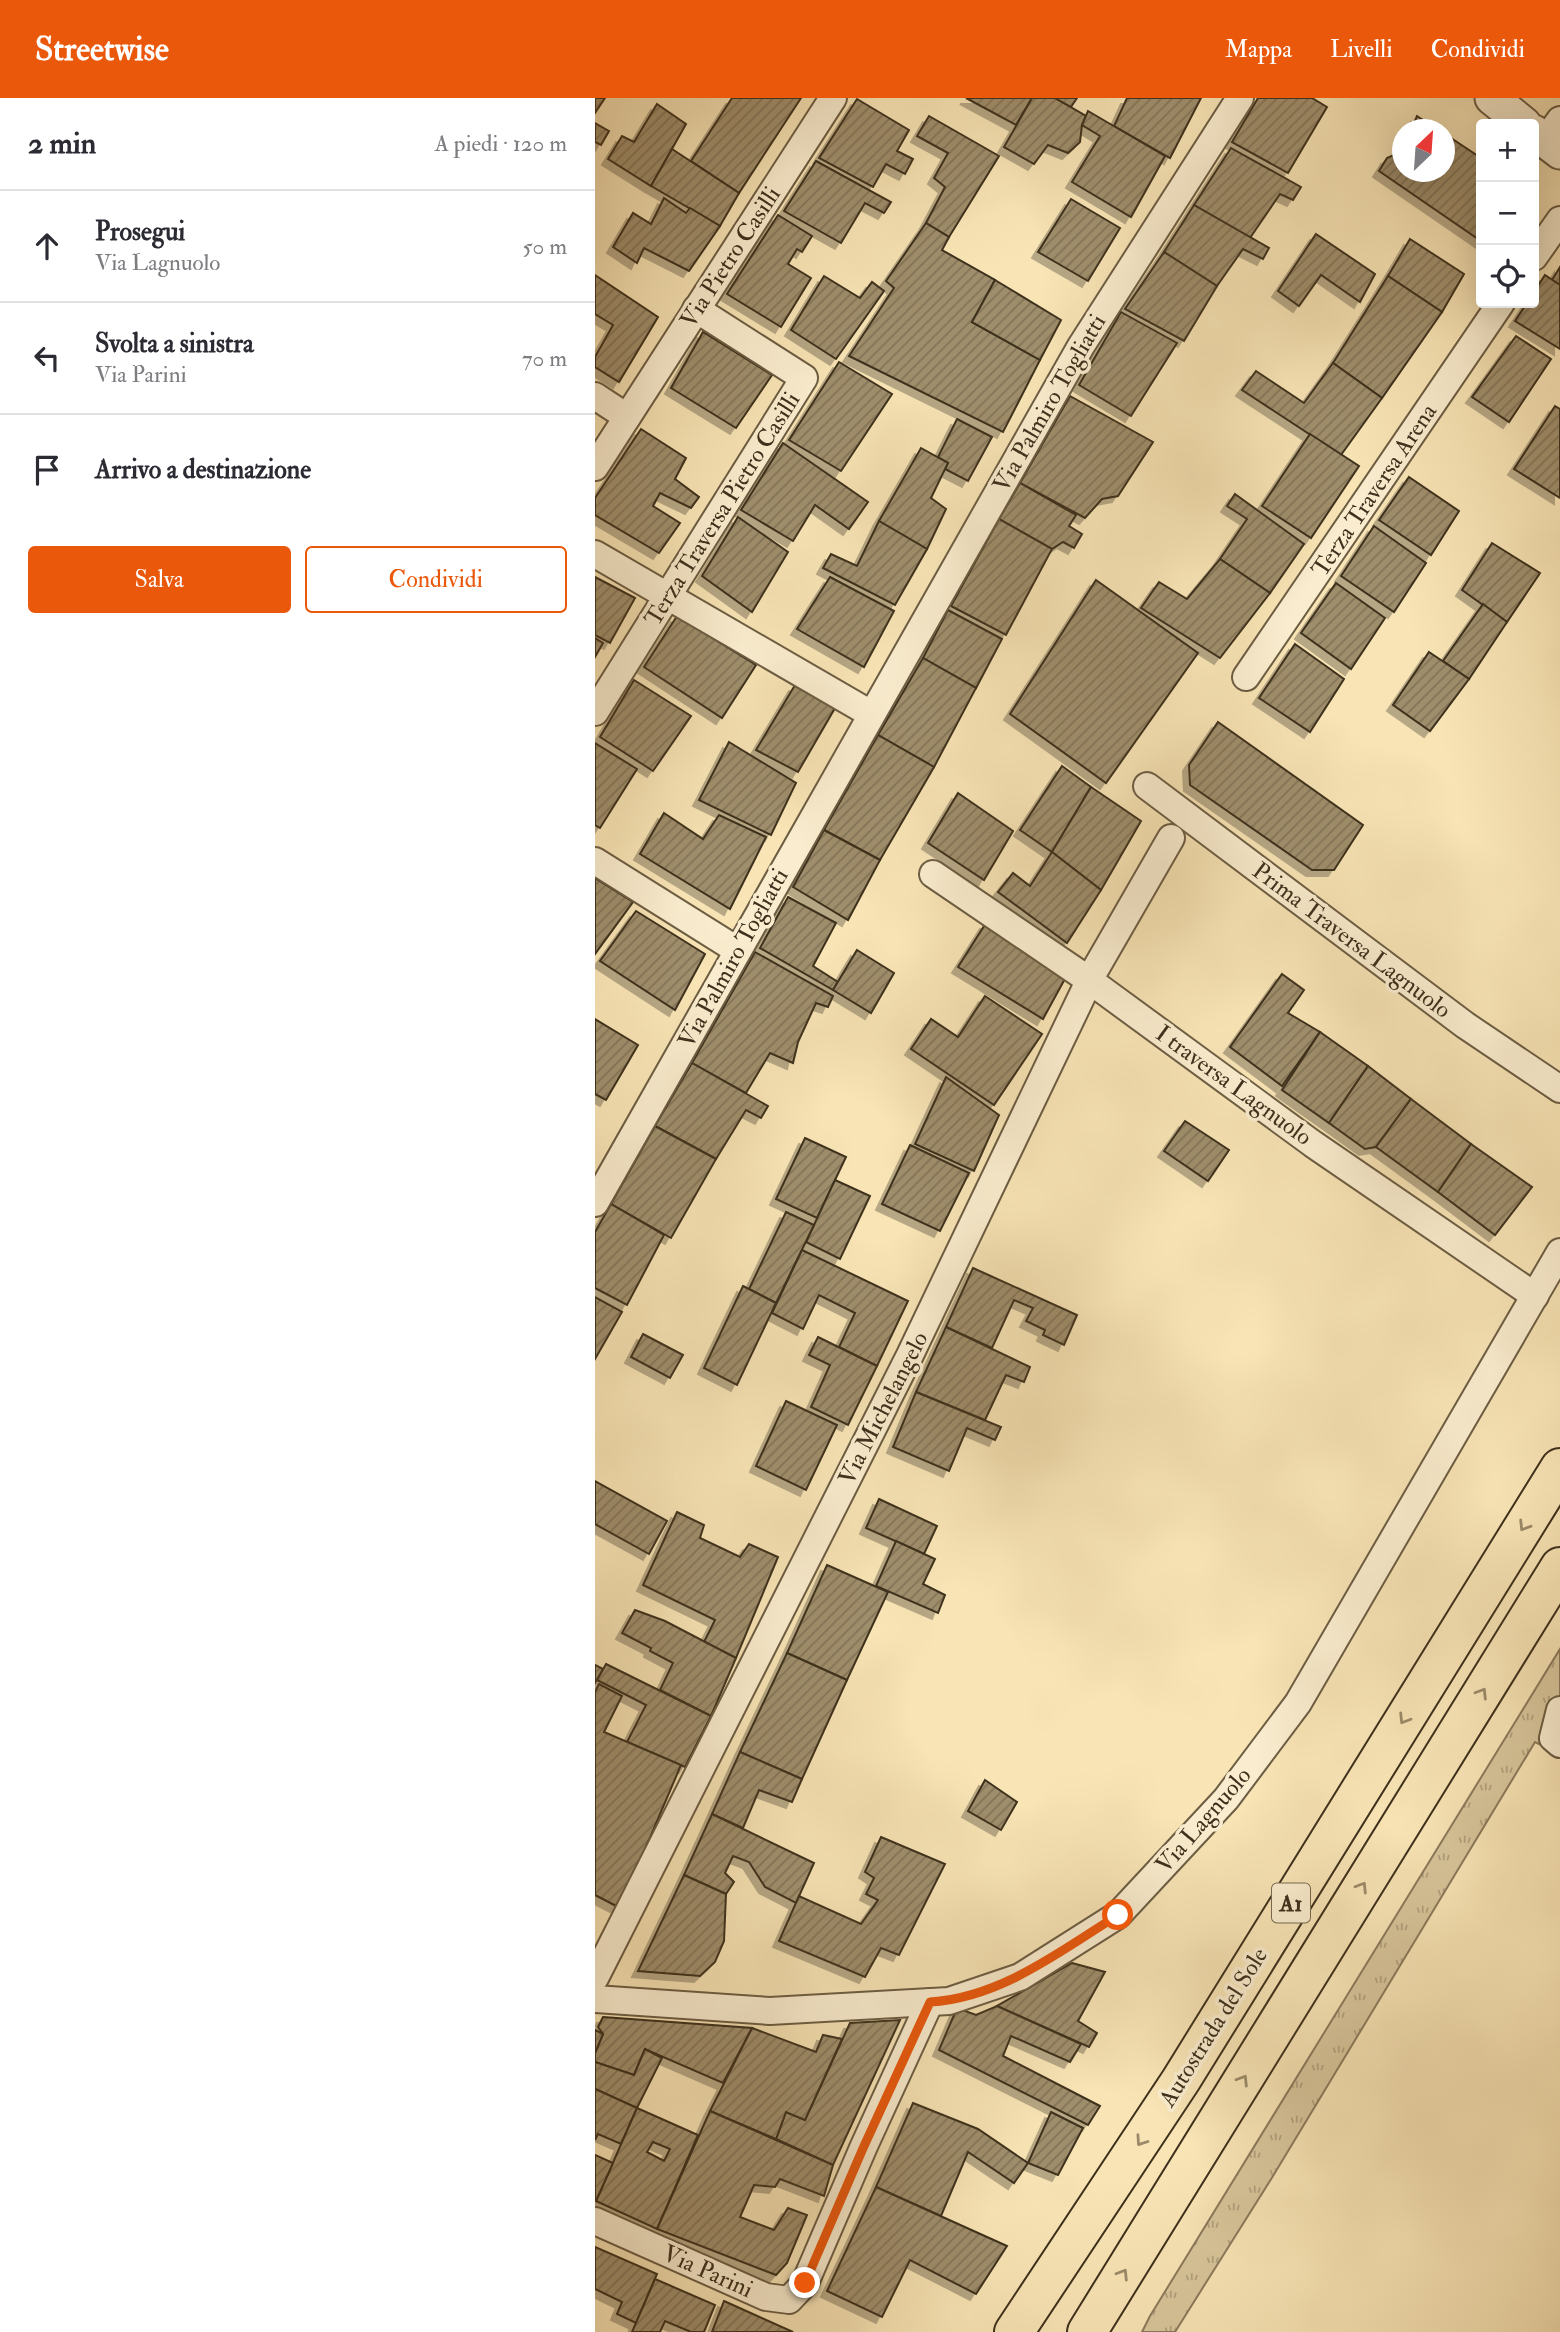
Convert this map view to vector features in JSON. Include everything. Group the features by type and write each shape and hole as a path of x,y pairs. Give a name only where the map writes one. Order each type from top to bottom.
{"highway":[{"name":"Autostrada del Sole","path":"1014,2332 1181,2080 1560,1468"},
{"name":"A1","path":"1087,2332 1560,1567"}],"street":[{"name":"Via Pietro Casilli","path":"595,467 833,98"},
{"name":"Via Palmiro Togliatti","path":"595,1203 602,1174 737,950 1081,345 1240,98"},
{"path":"1492,98 1545,134"},
{"path":"1539,250 1560,220"},
{"name":"Terza Traversa Arena","path":"1246,677 1498,308"},
{"name":"Terza Traversa Pietro Casilli","path":"595,712 804,379 697,309"},
{"path":"595,396 627,416"},
{"path":"595,554 871,715"},
{"name":"Prima Traversa Lagnuolo","path":"1147,786 1465,1025 1560,1089"},
{"name":"Via Michelangelo","path":"595,1978 910,1354 1089,980 1171,838"},
{"path":"595,860 737,950"},
{"name":"I traversa Lagnuolo","path":"933,874 1089,980 1313,1144 1535,1296"},
{"name":"Via Lagnuolo","path":"595,1999 770,2011 949,2001 1020,1977 1118,1915 1227,1799 1298,1703 1560,1252"},
{"path":"1560,1710 1553,1738 1560,1744"},
{"name":"Via Parini","path":"595,2221 766,2297 789,2300 805,2283 930,2002"}],"green space":[{"path":"1560,1649 1560,1703 1553,1751 1535,1742 1273,2176 1175,2332 1142,2332 1150,2316"}],"building":[{"path":"595,98 605,98 595,113"},
{"path":"732,98 801,98 739,193 691,161"},
{"path":"966,98 1032,98 1016,125"},
{"path":"1032,98 1055,98 1086,116 1080,142 1068,153 1048,145 1034,164 1004,147"},
{"path":"1055,98 1077,98 1071,107"},
{"path":"1127,98 1201,98 1170,158 1114,126"},
{"path":"1258,98 1312,98 1327,107 1288,173 1232,142"},
{"path":"857,99 909,130 897,151 913,159 905,174 886,164 873,187 819,158"},
{"path":"657,104 686,124 651,186 608,159 622,136 634,142"},
{"path":"1088,111 1165,156 1131,217 1072,182 1100,136 1082,125"},
{"path":"929,116 999,156 949,237 926,223 945,187 934,178 948,153 917,136"},
{"path":"595,123 609,131 601,145 595,142"},
{"path":"1455,141 1476,155 1476,238 1395,182 1455,182"},
{"path":"1231,148 1301,187 1293,200 1280,194 1250,238 1194,205"},
{"path":"672,149 739,193 720,226 651,186"},
{"path":"1392,156 1392,180 1379,171 1387,158"},
{"path":"816,161 891,202 884,213 865,203 841,243 784,211"},
{"path":"664,198 686,213 690,208 720,226 689,271 644,248 637,263 613,247 633,213 651,224"},
{"path":"1071,199 1120,228 1088,281 1038,252"},
{"path":"1194,205 1269,248 1263,259 1243,249 1217,286 1164,252"},
{"path":"778,215 812,236 802,252 797,249 788,264 811,278 781,327 727,294"},
{"path":"926,223 949,237 942,250 995,280 972,322 1040,360 1003,432 849,356 894,288 886,281"},
{"path":"1316,234 1375,274 1360,302 1321,275 1299,306 1278,291"},
{"path":"1410,239 1464,274 1442,312 1388,276"},
{"path":"1164,252 1217,286 1184,341 1125,309"},
{"path":"1560,267 1560,285 1552,280"},
{"path":"595,275 658,317 619,382 595,367 595,357 613,325 595,314"},
{"path":"1545,275 1560,285 1560,349 1515,321 1524,308 1539,308 1539,284"},
{"path":"824,276 860,298 872,282 884,291 836,359 791,330"},
{"path":"1388,276 1442,312 1382,398 1333,363"},
{"path":"995,280 1061,320 1040,360 972,322"},
{"path":"1121,312 1177,343 1131,416 1079,385"},
{"path":"703,332 772,375 736,428 671,388"},
{"path":"1516,336 1551,359 1509,422 1472,397"},
{"path":"839,362 892,394 841,471 789,440"},
{"path":"1333,363 1382,398 1341,455 1242,390 1256,371 1304,403"},
{"path":"1070,396 1153,442 1118,496 1102,499 1085,518 1020,483"},
{"path":"1555,406 1560,409 1560,498 1514,469"},
{"path":"957,419 992,437 968,481 945,469 948,463 938,457"},
{"path":"641,429 686,458 675,479 699,497 691,508 660,493 653,506 680,523 659,553 595,515 595,498"},
{"path":"1310,434 1359,466 1311,538 1262,506"},
{"path":"783,443 868,502 849,529 815,505 793,541 741,510"},
{"path":"921,448 948,463 931,498 946,509 927,549 879,521"},
{"path":"1409,477 1459,511 1431,555 1379,520"},
{"path":"1020,483 1076,515 1069,526 1082,534 1074,548 1063,542 1052,549 999,519"},
{"path":"1235,494 1304,544 1270,593 1220,559 1247,519 1227,506"},
{"path":"738,517 788,552 752,612 702,576"},
{"path":"999,519 1052,549 1006,635 951,606"},
{"path":"879,521 927,549 895,605 823,568 831,554 857,566"},
{"path":"1374,526 1426,563 1394,612 1341,576"},
{"path":"1492,543 1540,573 1507,622 1462,590"},
{"path":"1220,559 1270,593 1220,658 1141,608 1159,582 1187,599"},
{"path":"595,577 635,598 610,643 595,635"},
{"path":"830,577 894,611 864,667 797,629"},
{"path":"1096,580 1198,653 1106,783 1010,714"},
{"path":"1336,583 1385,618 1351,669 1301,633"},
{"path":"1483,604 1507,622 1469,679 1443,661"},
{"path":"948,610 1002,639 976,688 923,658"},
{"path":"677,616 756,665 722,718 644,667"},
{"path":"595,638 603,643 595,657"},
{"path":"1295,644 1344,679 1310,732 1259,698"},
{"path":"1429,652 1469,679 1430,731 1393,705"},
{"path":"923,658 976,688 934,767 878,735"},
{"path":"634,680 691,716 653,771 600,737"},
{"path":"795,685 835,708 798,772 756,750"},
{"path":"1218,722 1363,825 1334,870 1312,870 1190,785 1189,765"},
{"path":"878,735 934,767 880,860 824,830"},
{"path":"729,742 796,783 771,835 699,800"},
{"path":"595,743 637,769 600,828 595,825"},
{"path":"1062,766 1091,787 1052,852 1020,830"},
{"path":"1091,787 1141,821 1101,890 1052,852"},
{"path":"958,793 1013,831 984,880 928,843"},
{"path":"664,813 703,839 719,815 766,837 730,909 640,854"},
{"path":"824,830 880,860 848,920 793,887"},
{"path":"1052,852 1101,890 1067,943 998,892 1013,873 1030,886"},
{"path":"595,878 633,902 595,954"},
{"path":"788,897 836,923 813,966 838,982 833,990 760,948"},
{"path":"636,911 705,954 675,1010 600,961"},
{"path":"986,923 1067,975 1043,1019 958,967"},
{"path":"857,950 894,973 871,1013 833,990"},
{"path":"755,952 833,996 828,1007 816,1003 798,1042 793,1063 770,1053 746,1093 692,1063"},
{"path":"1282,974 1304,990 1288,1013 1320,1032 1282,1086 1230,1047"},
{"path":"985,996 1042,1034 994,1105 911,1049 931,1019 958,1037"},
{"path":"595,1019 638,1045 606,1100 595,1094"},
{"path":"1320,1032 1368,1066 1329,1123 1282,1090"},
{"path":"692,1063 768,1106 761,1118 746,1110 716,1159 655,1126"},
{"path":"1368,1066 1411,1099 1376,1147 1365,1149 1329,1123"},
{"path":"946,1077 999,1115 974,1171 915,1144"},
{"path":"1411,1099 1471,1144 1438,1192 1376,1147"},
{"path":"1185,1121 1229,1150 1208,1181 1164,1151"},
{"path":"655,1126 716,1159 671,1238 611,1204"},
{"path":"805,1138 846,1157 817,1218 776,1199"},
{"path":"1471,1144 1532,1187 1495,1235 1438,1192"},
{"path":"910,1145 969,1173 940,1231 882,1204"},
{"path":"835,1180 870,1196 840,1259 806,1242"},
{"path":"611,1204 664,1235 627,1305 595,1288 595,1232"},
{"path":"786,1212 814,1225 776,1303 749,1289"},
{"path":"802,1250 908,1301 877,1366 839,1347 855,1313 819,1295 803,1329 772,1313"},
{"path":"973,1268 1077,1315 1064,1345 1043,1335 1045,1330 1026,1321 1033,1308 1014,1300 992,1348 946,1327"},
{"path":"743,1286 776,1303 737,1385 704,1368"},
{"path":"595,1297 622,1312 595,1359"},
{"path":"946,1327 1030,1367 1024,1382 1006,1375 985,1420 916,1392"},
{"path":"643,1334 683,1355 670,1378 631,1357"},
{"path":"818,1337 877,1366 848,1425 811,1407 830,1365 809,1355"},
{"path":"916,1392 1001,1427 995,1440 967,1428 949,1471 893,1447"},
{"path":"786,1401 837,1425 806,1490 756,1466"},
{"path":"595,1481 667,1521 649,1554 595,1524"},
{"path":"879,1499 937,1526 924,1554 866,1528"},
{"path":"677,1512 704,1525 700,1538 740,1557 749,1544 778,1557 736,1658 704,1642 715,1620 643,1585"},
{"path":"896,1541 935,1559 923,1584 945,1595 938,1613 876,1586"},
{"path":"827,1565 888,1592 847,1680 787,1653"},
{"path":"635,1610 665,1621 736,1658 711,1716 660,1690 673,1663 622,1633"},
{"path":"787,1653 847,1680 802,1779 740,1752"},
{"path":"606,1664 711,1716 685,1767 627,1742 646,1705 597,1680"},
{"path":"595,1665 603,1669 595,1683"},
{"path":"599,1684 622,1696 604,1732 681,1765 620,1908 595,1895 595,1692"},
{"path":"740,1752 802,1779 792,1802 759,1790 743,1828 712,1814"},
{"path":"985,1780 1017,1802 1001,1830 968,1811"},
{"path":"712,1814 814,1863 796,1903 765,1887 749,1862 733,1856 725,1873 734,1882 726,1894 684,1875"},
{"path":"881,1837 945,1864 899,1955 881,1948 865,1977 779,1941 799,1896 861,1924 878,1900 866,1894 874,1878 865,1872"},
{"path":"684,1875 726,1894 724,1941 715,1962 700,1976 638,1971"},
{"path":"1072,1963 1105,1972 1078,2021 1097,2033 1089,2047 997,2006"},
{"path":"997,2006 1081,2044 1070,2062 1011,2036 1003,2056 1100,2106 1088,2125 939,2050 957,2008 976,2015"},
{"path":"603,2017 752,2028 723,2083 645,2049 634,2075 595,2062 595,2053 603,2034 598,2027"},
{"path":"900,2020 833,2165 776,2139 786,2112 805,2120 850,2023"},
{"path":"752,2028 816,2052 823,2035 842,2039 805,2120 786,2112 776,2139 710,2111"},
{"path":"595,2030 603,2034 595,2053"},
{"path":"645,2049 662,2058 637,2108 595,2089 595,2062 634,2075"},
{"path":"595,2089 637,2108 621,2144 598,2134 595,2140"},
{"path":"913,2103 978,2129 1028,2163 1014,2183 968,2152 941,2216 876,2187"},
{"path":"637,2108 698,2135 657,2229 596,2201","holes":["653,2142 670,2149 664,2161 647,2152"]},
{"path":"710,2111 833,2165 824,2196 780,2179 775,2187 754,2185 740,2217 774,2230 788,2208 807,2215 787,2263 776,2275 657,2229"},
{"path":"1051,2112 1083,2128 1058,2175 1028,2163"},
{"path":"595,2155 613,2163 596,2201 595,2201"},
{"path":"876,2187 1007,2246 976,2294 910,2260 882,2317 827,2291"},
{"path":"595,2247 657,2274 636,2323 617,2314 622,2302 595,2289"},
{"path":"655,2279 715,2305 704,2332 691,2332 665,2321 660,2332 632,2332"},
{"path":"724,2301 793,2332 712,2332"}],"route":[{"path":"805,2283 930,2002 949,2001 1020,1977 1118,1915"}]}
